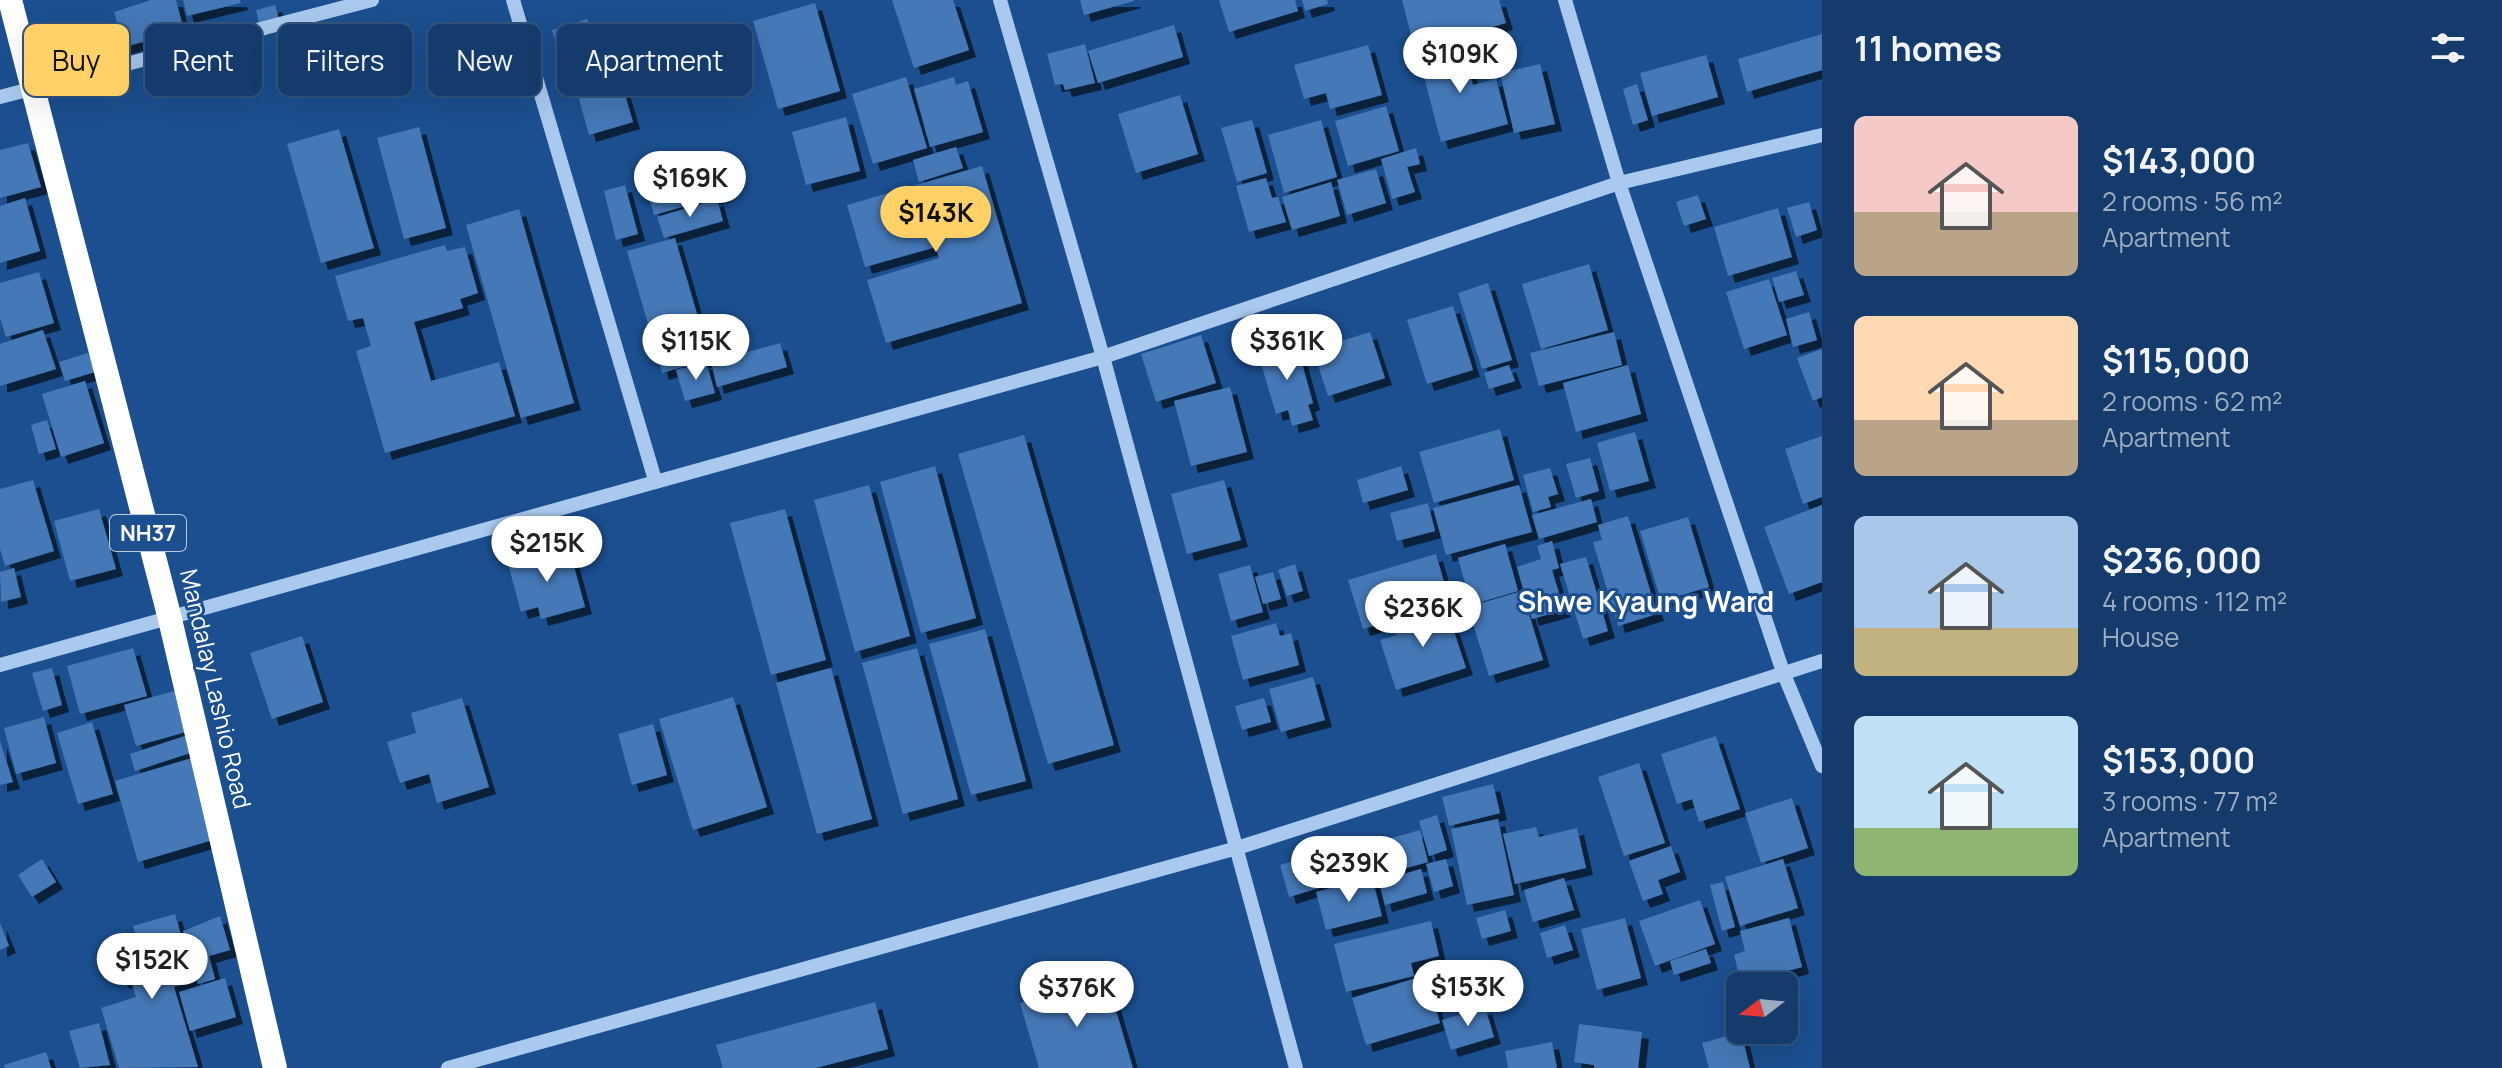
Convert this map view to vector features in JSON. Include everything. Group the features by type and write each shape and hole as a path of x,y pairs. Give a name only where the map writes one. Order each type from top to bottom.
{"highway":[{"name":"Mandalay Lashio Road","path":"10,0 24,48"},
{"name":"Mandalay Lashio Road","path":"38,96 169,615 275,1068"}],"street":[{"path":"129,62 372,0"},
{"path":"513,0 655,480"},
{"path":"1000,0 1103,357 1296,1068"},
{"path":"1565,0 1619,183 1783,672 1822,766"},
{"path":"0,97 24,89"},
{"path":"0,665 169,615 1103,357 1619,183 1822,135"},
{"path":"448,1068 1237,848 1822,661"}],"building":[{"path":"151,0 176,0 182,24 145,24 145,41 129,46 129,24 117,24 114,12"},
{"path":"183,0 240,0 241,3 187,16"},
{"path":"892,0 953,0 969,50 914,68"},
{"path":"1080,0 1134,0 1134,1 1084,15"},
{"path":"1219,0 1295,0 1298,11 1229,32"},
{"path":"1302,0 1327,0 1328,4 1305,11"},
{"path":"1402,0 1499,0 1506,23 1437,43 1433,28 1411,35"},
{"path":"815,3 840,91 778,109 753,21"},
{"path":"275,5 280,23 262,28 256,10"},
{"path":"587,19 589,24 571,24"},
{"path":"1174,25 1183,57 1098,83 1088,51"},
{"path":"557,28 557,47 552,30"},
{"path":"1822,34 1822,70 1747,92 1738,59"},
{"path":"1462,43 1473,85 1496,79 1508,124 1441,142 1418,54"},
{"path":"1085,44 1095,83 1065,90 1063,84 1055,85 1047,54"},
{"path":"1368,45 1382,95 1330,109 1326,93 1304,99 1294,65"},
{"path":"1706,55 1718,97 1652,116 1640,73"},
{"path":"1540,64 1555,124 1514,133 1500,73"},
{"path":"906,77 927,148 873,164 852,94"},
{"path":"954,77 956,85 968,81 983,132 930,147 914,89"},
{"path":"1637,84 1648,120 1633,125 1623,89"},
{"path":"1180,95 1198,154 1136,173 1118,114"},
{"path":"578,96 625,96 633,122 589,135"},
{"path":"1386,106 1399,151 1348,166 1335,121"},
{"path":"846,117 860,171 806,185 792,132"},
{"path":"1252,120 1267,173 1237,182 1221,128"},
{"path":"1321,120 1337,177 1284,193 1268,135"},
{"path":"419,127 446,228 404,239 377,138"},
{"path":"339,129 374,248 321,263 287,144"},
{"path":"28,143 41,187 0,198 0,150"},
{"path":"956,147 963,168 919,182 913,160"},
{"path":"1416,148 1420,164 1407,167 1415,192 1392,199 1381,159"},
{"path":"712,153 724,195 654,215 643,173"},
{"path":"982,166 1022,303 886,343 867,280 939,258 936,247 865,267 847,205"},
{"path":"1376,169 1386,203 1347,215 1337,180"},
{"path":"1266,178 1272,198 1278,197 1286,222 1249,232 1236,186"},
{"path":"1331,182 1340,216 1292,230 1282,197"},
{"path":"625,185 638,234 616,240 604,191"},
{"path":"1698,195 1706,219 1684,226 1676,202"},
{"path":"25,198 40,251 0,263 0,206"},
{"path":"717,199 723,221 664,238 657,217"},
{"path":"1809,202 1817,230 1796,237 1787,208"},
{"path":"1778,208 1792,257 1728,276 1714,227"},
{"path":"519,209 574,403 521,418 466,225"},
{"path":"675,238 710,359 662,373 627,251"},
{"path":"445,245 447,251 465,247 478,293 460,299 463,308 414,322 431,381 499,362 515,416 385,453 356,351 371,346 363,318 348,321 335,276"},
{"path":"1589,264 1608,330 1541,349 1522,284"},
{"path":"1796,271 1804,295 1779,302 1772,278"},
{"path":"39,272 54,323 6,337 0,318 0,283"},
{"path":"1769,279 1787,335 1744,349 1726,292"},
{"path":"1488,283 1512,360 1482,369 1458,293"},
{"path":"1453,306 1473,370 1427,384 1407,320"},
{"path":"1809,312 1817,340 1793,347 1786,319"},
{"path":"43,330 56,369 0,386 0,344"},
{"path":"1370,332 1385,378 1328,396 1313,350"},
{"path":"1614,332 1622,365 1539,386 1530,353"},
{"path":"1201,335 1216,383 1156,402 1141,354"},
{"path":"1296,342 1313,403 1308,405 1313,420 1292,426 1288,410 1276,414 1258,353"},
{"path":"780,343 787,367 717,387 711,362"},
{"path":"1822,349 1822,397 1813,401 1797,358"},
{"path":"88,353 95,372 65,381 59,362"},
{"path":"706,362 715,393 685,401 676,370"},
{"path":"1509,365 1515,381 1489,389 1484,373"},
{"path":"1628,365 1641,414 1576,432 1563,383"},
{"path":"85,381 104,443 61,457 42,394"},
{"path":"1230,387 1247,452 1191,466 1174,401"},
{"path":"47,420 56,449 39,454 31,425"},
{"path":"1500,429 1514,480 1434,503 1419,452"},
{"path":"1635,432 1649,481 1610,491 1597,443"},
{"path":"1024,435 1114,745 1048,764 958,454"},
{"path":"1822,436 1822,497 1803,504 1785,449"},
{"path":"1590,458 1599,491 1576,498 1566,464"},
{"path":"935,466 976,618 921,633 880,482"},
{"path":"1401,466 1408,490 1363,503 1357,480"},
{"path":"1550,468 1558,494 1548,497 1551,507 1533,512 1523,475"},
{"path":"33,480 54,551 5,566 0,549 0,489"},
{"path":"1224,480 1241,540 1187,554 1171,494"},
{"path":"869,485 910,636 855,652 814,500"},
{"path":"1519,485 1532,532 1446,555 1433,508"},
{"path":"1591,499 1597,522 1539,539 1532,515"},
{"path":"1428,503 1435,531 1397,541 1390,513"},
{"path":"1822,505 1822,582 1789,594 1764,527"},
{"path":"99,509 116,569 70,581 54,521"},
{"path":"785,509 826,660 771,675 730,523"},
{"path":"1628,516 1657,614 1618,626 1593,542 1602,540 1598,525"},
{"path":"1688,517 1709,587 1661,601 1640,531"},
{"path":"1552,541 1559,568 1552,570 1564,610 1532,619 1517,567 1541,559 1537,546"},
{"path":"1505,544 1518,591 1471,605 1458,558"},
{"path":"569,548 585,607 541,619 538,607 521,612 508,564"},
{"path":"1436,554 1450,603 1363,629 1348,580"},
{"path":"1586,557 1608,631 1583,639 1560,564"},
{"path":"1295,564 1303,591 1287,596 1278,570"},
{"path":"1250,565 1263,612 1231,621 1218,574"},
{"path":"14,568 21,597 1,602 0,572"},
{"path":"1273,572 1281,599 1263,604 1255,577"},
{"path":"1522,591 1543,660 1489,676 1468,607"},
{"path":"1446,607 1466,668 1396,690 1380,640 1397,635 1393,624"},
{"path":"1276,623 1280,636 1291,633 1299,665 1243,680 1231,636"},
{"path":"985,629 1026,781 971,795 929,644"},
{"path":"302,636 323,702 272,719 250,653"},
{"path":"133,648 147,696 80,714 67,666"},
{"path":"917,648 958,799 903,814 862,663"},
{"path":"52,668 62,705 43,711 32,673"},
{"path":"831,668 872,819 817,834 776,683"},
{"path":"1313,677 1325,720 1281,732 1269,689"},
{"path":"181,689 193,730 136,746 124,705"},
{"path":"733,697 767,807 693,830 659,719"},
{"path":"462,698 489,787 437,803 429,774 400,783 387,742 416,733 411,713"},
{"path":"1264,698 1271,722 1242,730 1235,706"},
{"path":"44,717 56,763 16,774 4,728"},
{"path":"92,722 113,794 78,804 57,733"},
{"path":"653,724 667,775 632,785 618,734"},
{"path":"185,736 190,753 135,771 130,754"},
{"path":"1716,736 1740,809 1699,822 1692,799 1677,804 1661,754"},
{"path":"0,741 13,782 0,785"},
{"path":"192,758 216,839 138,862 115,781"},
{"path":"1639,763 1665,843 1624,856 1598,777"},
{"path":"1493,784 1500,813 1449,826 1442,797"},
{"path":"1792,798 1808,848 1761,863 1745,813"},
{"path":"1437,815 1447,850 1429,856 1419,821"},
{"path":"1498,819 1514,895 1467,905 1451,829"},
{"path":"1536,827 1539,837 1577,828 1586,868 1515,884 1503,834"},
{"path":"1420,830 1428,862 1385,874 1377,842"},
{"path":"1671,846 1680,872 1658,880 1663,894 1643,901 1629,861"},
{"path":"1365,849 1373,875 1357,879 1349,853"},
{"path":"1330,850 1339,882 1289,897 1280,865"},
{"path":"42,859 56,882 32,897 18,875"},
{"path":"1446,859 1453,886 1434,892 1426,864"},
{"path":"1783,859 1798,908 1740,926 1725,877"},
{"path":"1421,869 1427,893 1385,905 1379,881"},
{"path":"1372,877 1382,916 1326,930 1316,892"},
{"path":"1564,878 1574,910 1533,922 1524,890"},
{"path":"1723,882 1735,927 1722,931 1710,885"},
{"path":"1700,900 1715,944 1655,966 1639,921"},
{"path":"1505,910 1511,931 1482,939 1476,918"},
{"path":"175,914 194,981 174,987 198,1067 119,1068 101,1008 136,997 131,980 122,982 114,956 140,949 133,926"},
{"path":"220,916 230,950 209,956 215,979 198,984 183,931"},
{"path":"1625,918 1641,978 1597,990 1581,929"},
{"path":"1789,918 1802,967 1783,972 1738,972 1734,955 1745,951 1740,931"},
{"path":"1431,921 1439,956 1411,963 1414,976 1346,992 1334,944"},
{"path":"0,923 9,946 0,950"},
{"path":"1565,925 1573,950 1547,958 1540,933"},
{"path":"1706,949 1711,963 1674,975 1670,961"},
{"path":"1426,975 1440,1023 1366,1045 1352,998"},
{"path":"1106,977 1133,1068 1039,1068 1020,1003"},
{"path":"225,978 236,1017 190,1031 179,992"},
{"path":"875,1002 888,1049 816,1068 723,1068 716,1045"},
{"path":"1485,1007 1494,1037 1451,1050 1442,1020"},
{"path":"99,1023 110,1065 80,1068 69,1031"},
{"path":"1579,1024 1642,1032 1638,1068 1594,1068 1594,1065 1574,1062"},
{"path":"1726,1036 1726,1044 1744,1044 1750,1068 1709,1068 1702,1043"},
{"path":"1552,1042 1557,1068 1508,1068 1505,1051"},
{"path":"46,1052 51,1068 5,1068 4,1065"}],"district":[{"name":"Shwe Kyaung Ward","path":"1646,602"}]}
